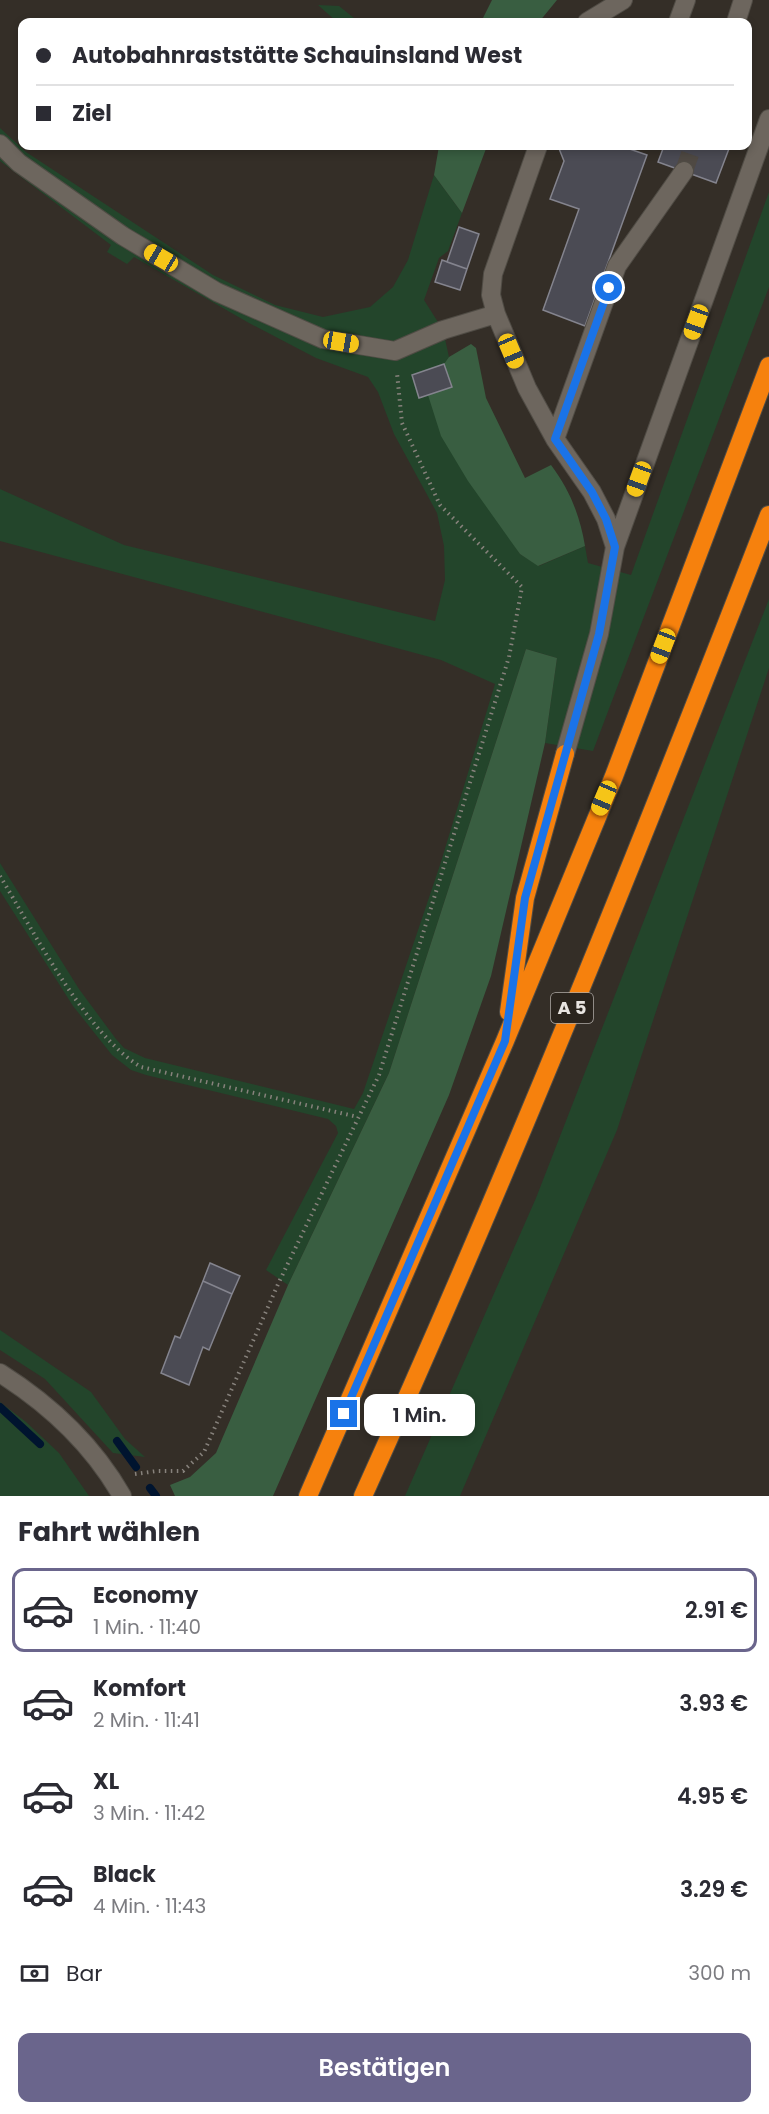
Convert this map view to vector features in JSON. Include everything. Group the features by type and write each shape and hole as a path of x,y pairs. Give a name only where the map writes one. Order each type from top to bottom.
{"highway":[{"name":"A 5","path":"308,1496 505,1041 614,776 769,366"},
{"name":"A 5","path":"363,1496 452,1299 659,798 769,515"},
{"path":"505,1041 525,898 565,754"}],"street":[{"path":"593,18 622,0"},
{"path":"615,18 622,0"},
{"path":"679,18 686,0"},
{"path":"737,18 743,0"},
{"path":"565,754 599,634 615,547 769,119"},
{"path":"0,144 19,163 123,236 218,292 323,339 395,351 443,330 496,314"},
{"path":"537,150 493,274 491,295 496,314 526,388 555,439 592,492 606,519 615,547"},
{"path":"555,439 617,266 684,171"},
{"path":"0,1373 29,1392 69,1425 112,1478 122,1496"}],"path":[{"path":"112,1478 157,1471 183,1471 204,1452 279,1282 379,1075 509,657 522,587 440,505 402,423 395,351"},
{"path":"0,876 76,998 116,1049 127,1058 141,1067 358,1117"}],"green space":[{"path":"492,0 557,0 542,18 483,18"},
{"path":"318,5 339,6 354,18 333,18"},
{"path":"0,128 18,145 18,150 24,150 213,275 275,305 323,317 370,307 393,287 408,260 434,175 462,213 448,251 439,258 424,300 443,330 449,357 444,365 507,533 520,554 539,566 585,546 588,563 631,575 769,192 769,287 593,751 545,743 557,658 526,649 389,1073 288,1285 266,1270 338,1133 336,1126 328,1119 131,1070 112,1055 73,1006 0,891 0,863 79,989 124,1048 145,1058 354,1109 363,1093 440,865 495,684 441,660 0,541 0,489 124,545 435,621 445,580 444,546 437,513 394,434 378,392 368,377 316,358 249,323 134,257 127,264 107,252 111,245 0,161"},
{"path":"438,150 486,150 462,213 434,175"},
{"path":"471,344 476,348 486,398 525,478 551,465 564,484 573,504 585,546 538,566 520,554 468,481 441,436 428,395 452,387 444,364 449,357"},
{"path":"769,599 769,668 617,1130 460,1496 405,1496 536,1198"},
{"path":"526,649 557,658 545,743 491,976 449,1095 273,1496 175,1496 170,1485 190,1477 216,1453 288,1285 389,1073"},
{"path":"0,1330 91,1392 125,1439 145,1457 113,1453 45,1379 0,1350"},
{"path":"0,1402 26,1422 59,1453 89,1496 0,1496"}],"building":[{"path":"560,150 633,150 647,155 585,326 543,310 579,209 550,199 564,161"},
{"path":"662,150 728,150 716,183 658,162"},
{"path":"459,227 479,234 467,269 447,262"},
{"path":"442,260 467,269 460,290 435,282"},
{"path":"444,364 452,387 419,398 412,375"},
{"path":"210,1263 240,1276 232,1294 203,1281"},
{"path":"203,1281 232,1294 209,1350 203,1347 189,1385 161,1373 175,1336 180,1338"}],"waterway":[{"path":"0,1407 40,1444"},
{"path":"117,1441 136,1467"},
{"path":"150,1488 156,1496"}],"tunnel":[{"path":"684,171 692,150"}],"route":[{"path":"344,1414 505,1041 525,898 599,634 615,547 606,519 592,492 555,439 609,288"}]}
